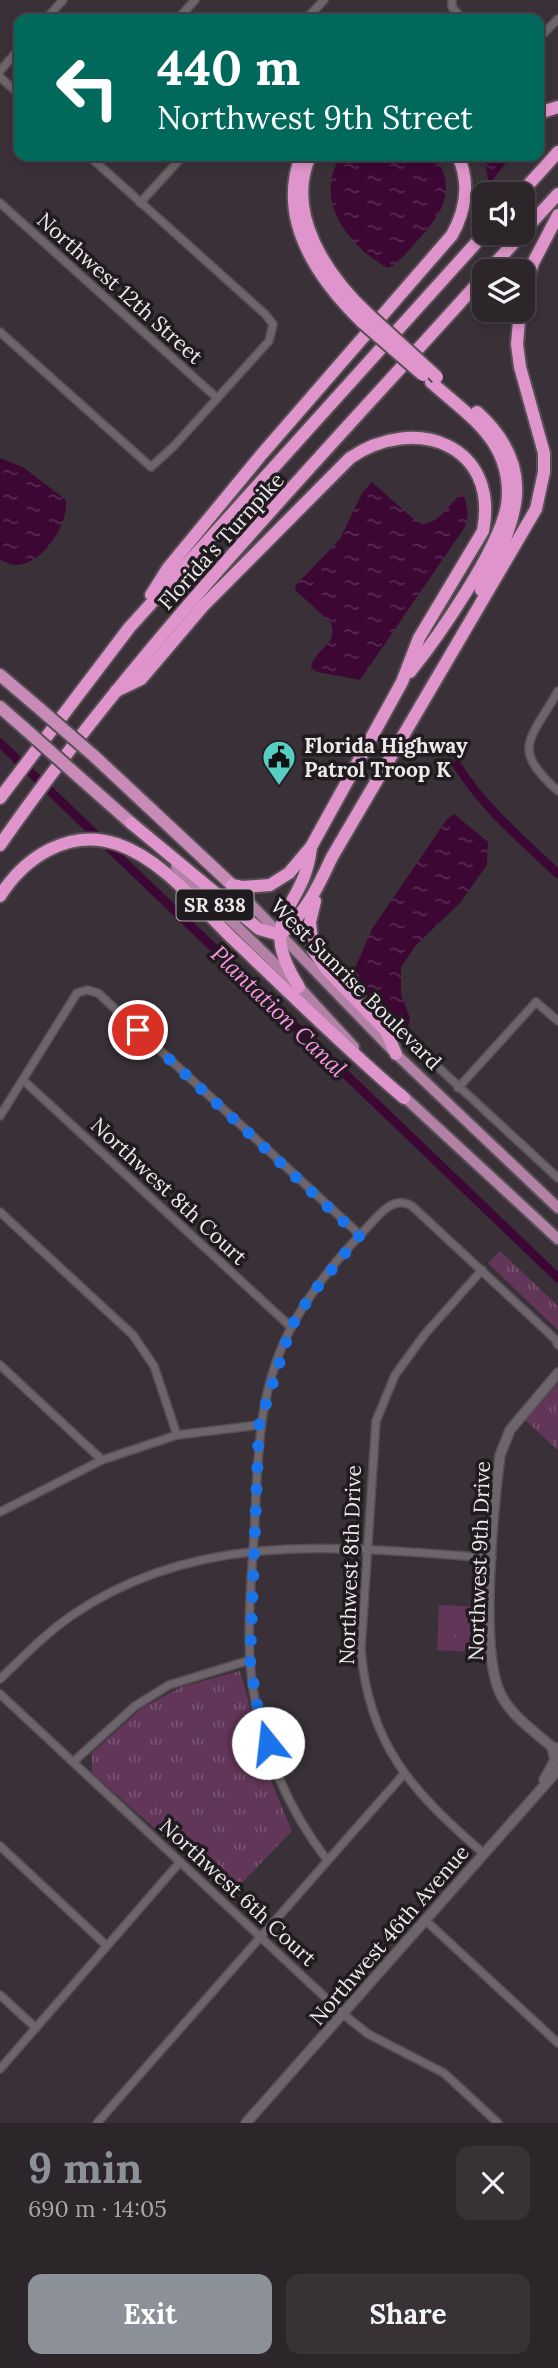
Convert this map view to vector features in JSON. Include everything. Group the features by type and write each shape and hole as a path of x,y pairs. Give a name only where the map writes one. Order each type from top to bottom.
{"highway":[{"path":"531,182 558,152"},
{"path":"300,161 293,194 301,234 319,274 365,319 495,429 508,450 516,477 516,509 510,532 466,626"},
{"path":"309,161 302,195 310,232 327,269 365,319"},
{"path":"129,628 168,568 262,454 452,234 464,205 464,178 459,161"},
{"path":"535,220 558,194"},
{"path":"535,261 541,244 558,215"},
{"name":"Florida's Turnpike","path":"0,798 129,628 474,245"},
{"path":"499,259 512,245"},
{"name":"Florida's Turnpike","path":"0,845 54,769 182,614 472,290"},
{"path":"280,935 298,920 319,886 332,857 536,509 544,472 541,434 520,367 517,344 519,322"},
{"path":"402,682 437,637 494,540 502,523 508,491 503,461 490,438 434,379"},
{"path":"117,691 141,679 203,606 350,458 388,439 426,437 455,450 474,469 484,492 486,517 474,548 419,638 402,682 311,847 289,873 270,884 242,887 232,885"},
{"name":"West Sunrise Boulevard","path":"0,675 94,756 232,885"},
{"name":"West Sunrise Boulevard","path":"0,707 131,824"},
{"path":"131,824 259,929 280,935"},
{"path":"0,896 34,857 57,846 77,840 96,839 118,844 149,861 178,886 339,1042 404,1098"},
{"path":"299,987 281,953 280,935 285,915 310,864 311,847"},
{"path":"319,886 310,922 313,950 327,970 386,1031 396,1055"}],"main road":[{"name":"West Sunrise Boulevard","path":"131,824 299,987 404,1098 558,1239"},
{"name":"West Sunrise Boulevard","path":"232,885 396,1055 558,1208"}],"street":[{"path":"51,14 64,0"},
{"path":"182,14 195,0"},
{"path":"311,14 324,0"},
{"path":"544,33 558,19"},
{"path":"0,71 14,55"},
{"path":"0,77 14,90"},
{"path":"0,332 151,467 174,446 269,341 273,324 94,161"},
{"path":"140,203 178,161"},
{"name":"Northwest 12th Street","path":"0,203 218,398"},
{"path":"558,691 530,740 527,756 534,770 558,792"},
{"path":"0,1116 78,993 88,990 99,993 359,1236"},
{"path":"458,1087 536,1002 558,1021"},
{"path":"427,1057 558,1178"},
{"name":"Northwest 8th Court","path":"23,1080 291,1327"},
{"path":"327,1860 300,1824 284,1794 256,1700 250,1660 259,1425 291,1327 311,1295 359,1236 392,1203 403,1201 412,1206 557,1341"},
{"path":"0,1212 133,1335 154,1366 177,1435"},
{"name":"Northwest 8th Drive","path":"482,1270 425,1334 395,1375 376,1422 361,1649 363,1679 372,1714 403,1775 433,1810 483,1853"},
{"path":"0,1365 102,1460"},
{"name":"Northwest 9th Drive","path":"542,1785 555,1772 555,1747 514,1714 501,1696 491,1671 492,1558 500,1455 510,1430 558,1373"},
{"path":"0,1512 102,1460 177,1435 259,1425"},
{"path":"0,1679 42,1638 73,1615 134,1581 163,1569 206,1557 253,1549 367,1551 492,1558"},
{"path":"73,1762 135,1706 170,1685 250,1660"},
{"name":"Northwest 6th Court","path":"0,1695 343,2014 368,2034 444,2073 498,2123"},
{"path":"97,2123 403,1775"},
{"name":"Northwest 46th Avenue","path":"246,2123 542,1785"},
{"path":"0,1846 107,1946"},
{"path":"0,2069 180,1862"},
{"path":"425,1920 558,2043"},
{"path":"0,1995 36,2028"}],"green space":[{"path":"500,1251 558,1306 558,1330 488,1263"},
{"path":"558,1383 558,1450 525,1420"},
{"path":"439,1605 476,1607 474,1652 437,1650"},
{"path":"443,1613 455,1614 454,1643 442,1642"},
{"path":"459,1614 471,1615 470,1644 458,1643"},
{"path":"240,1671 269,1776 292,1831 230,1895 92,1773 92,1753 142,1708 181,1687"}],"water":[{"path":"339,161 437,161 445,180 444,202 425,232 407,253 388,268 360,248 339,221 331,189 333,173"},
{"path":"485,161 507,161 491,182 488,182"},
{"path":"0,458 23,467 66,500 59,531 36,558 26,563 14,565 0,560"},
{"path":"372,482 417,522 425,523 437,518 464,493 468,514 465,527 360,680 317,672 311,668 332,637 333,630 331,623 295,590 296,585 340,539 362,493"},
{"path":"454,814 488,842 487,865 460,903 416,945 401,967 401,994 410,1018 406,1037 366,994 355,968 372,929 447,819"}],"waterway":[{"name":"Plantation Canal","path":"0,743 558,1278"},
{"path":"457,765 491,809 558,874"}],"place":[{"name":"Florida Highway Patrol Troop K","path":"279,787"}],"route":[{"path":"138,1030 359,1236 311,1295 291,1327 265,1398 259,1425 250,1660 256,1700 268,1743"}]}
